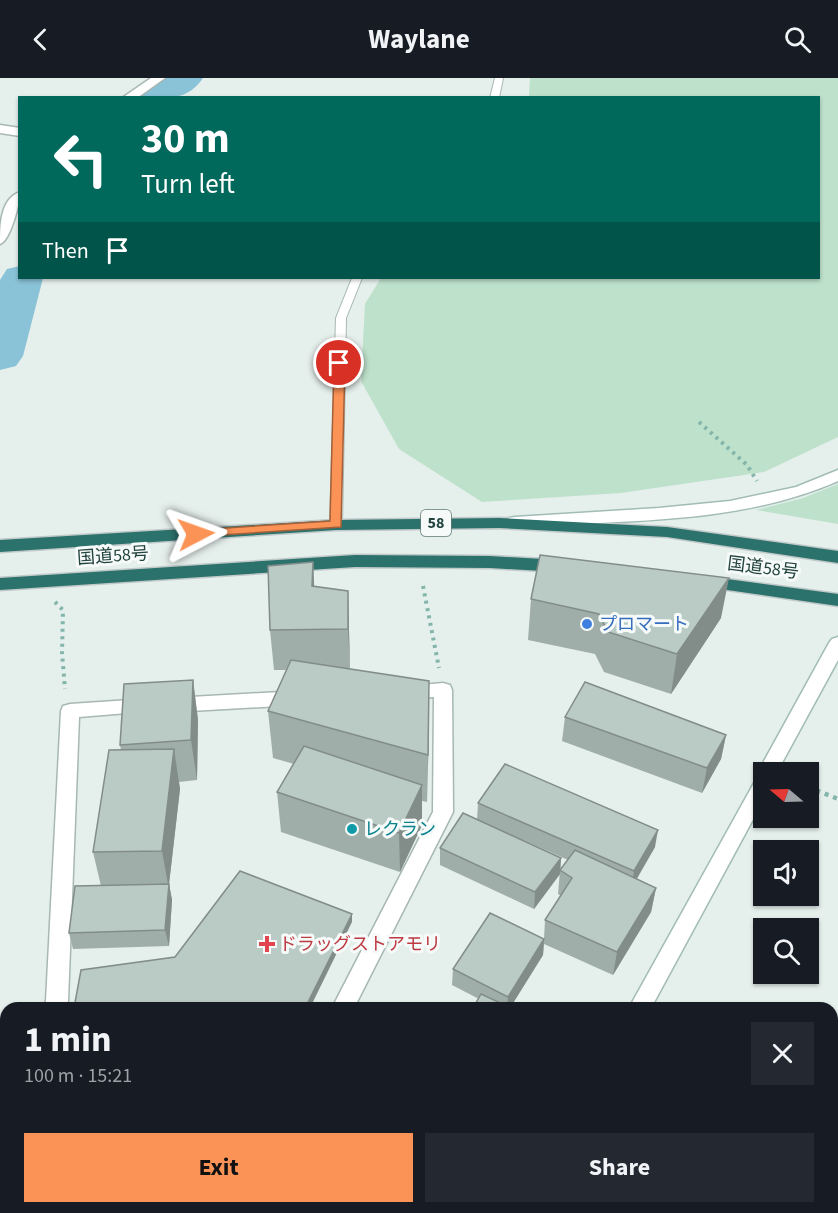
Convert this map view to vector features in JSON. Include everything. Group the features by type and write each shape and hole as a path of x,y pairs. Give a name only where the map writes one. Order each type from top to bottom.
{"highway":[{"name":"国道58号","path":"0,546 336,525 499,523 668,532 838,557"},
{"name":"国道58号","path":"0,584 355,561 490,562 582,567"},
{"name":"国道58号","path":"688,580 838,600"}],"street":[{"path":"131,96 156,78"},
{"path":"0,129 18,132"},
{"path":"0,240 11,206 18,198"},
{"path":"499,523 711,508 801,490 838,475"},
{"path":"773,762 838,643"},
{"path":"346,1002 443,812 443,690 384,693"},
{"path":"54,1002 65,847 70,711 315,697"},
{"path":"643,1002 753,800"}],"lane":[{"path":"494,96 499,78"},
{"path":"336,525 340,318 357,279"}],"path":[{"path":"699,422 747,465 759,486"},
{"path":"34,582 63,610 62,653 70,711"},
{"path":"423,586 443,690"},
{"path":"819,791 838,799"}],"green space":[{"path":"530,78 838,78 838,437 764,472 621,493 482,502 399,449 361,381 365,304 380,279 820,279 820,96 529,96"},
{"path":"838,484 838,524 756,510 803,498"}],"building":[{"path":"540,555 729,578 677,654 608,632 599,614 531,599"},
{"path":"313,562 312,586 348,591 348,629 270,630 268,566"},
{"path":"291,660 429,681 428,755 268,711"},
{"path":"193,680 191,740 120,745 124,684"},
{"path":"585,682 726,735 707,768 565,717"},
{"path":"304,746 422,785 399,833 277,792"},
{"path":"174,749 162,851 93,852 109,750"},
{"path":"505,764 658,830 634,871 478,803"},
{"path":"463,813 561,858 535,892 440,848"},
{"path":"575,850 656,888 617,952 545,920 572,878 560,870"},
{"name":"ドラッグストアモリ","path":"240,871 352,914 308,1002 75,1002 81,970 175,957"},
{"path":"169,884 165,930 69,933 75,886"},
{"path":"490,913 544,939 508,997 453,969"},
{"path":"481,994 498,1002 476,1002"}],"waterway":[{"path":"157,96 185,78"},
{"path":"0,356 22,279"}],"place":[{"name":"プロマート","path":"587,624"},
{"name":"レクラン","path":"352,829"},
{"name":"ドラッグストアモリ","path":"267,944"}],"route":[{"path":"196,534 336,525 339,363"}]}
